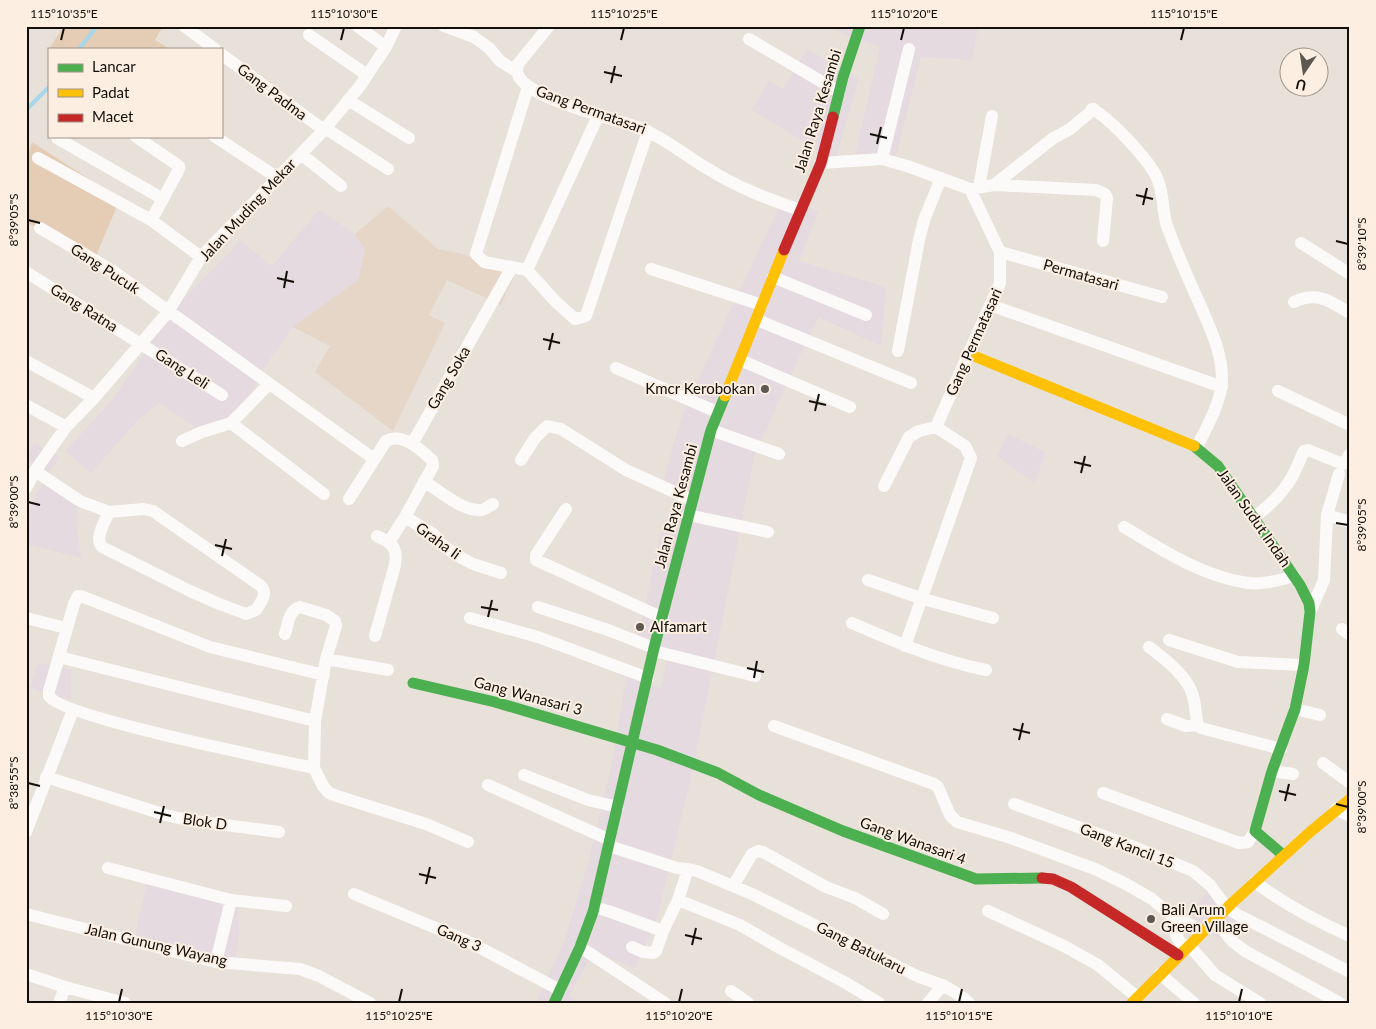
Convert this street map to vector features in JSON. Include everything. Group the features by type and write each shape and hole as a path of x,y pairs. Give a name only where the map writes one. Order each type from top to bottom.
{"street":[{"path":"184,26 213,48"},
{"path":"357,26 386,47"},
{"name":"Jalan Muding Mekar","path":"27,484 66,427 94,398 168,312 202,257 301,154 348,100 386,47 396,26"},
{"name":"Gang Permatasari","path":"444,26 474,37 489,48 500,61 516,71 518,77 528,87 598,116 648,131 711,171 746,190 800,210"},
{"path":"516,71 518,64 549,26"},
{"name":"Jalan Raya Kesambi","path":"554,1003 580,947 594,907 654,650 711,430 800,210 821,163 839,92 860,26"},
{"path":"310,35 367,74"},
{"path":"749,39 839,92"},
{"path":"882,159 909,49"},
{"name":"Gang Padma","path":"222,55 324,129 388,169"},
{"path":"528,87 476,254 484,262 527,270 539,285 575,319 586,316 648,131"},
{"path":"348,100 409,138"},
{"path":"994,185 1052,139 1070,129 1093,109 1104,115 1117,128 1157,177 1165,219 1177,254 1218,347 1222,387 1197,447"},
{"path":"527,270 598,116"},
{"path":"975,188 992,116"},
{"path":"56,138 163,199"},
{"path":"138,138 179,166 151,220"},
{"path":"217,138 278,178"},
{"path":"301,154 341,186"},
{"path":"38,158 151,220 202,257"},
{"path":"821,163 882,159 975,188 994,185 1096,190 1102,192 1107,198 1102,241"},
{"path":"898,351 919,240 924,220 941,178"},
{"name":"Gang Permatasari","path":"936,427 1000,283 1000,252 975,188"},
{"name":"Gang Pucuk","path":"40,228 113,271 168,312"},
{"path":"1301,243 1350,274"},
{"name":"Permatasari","path":"1000,252 1162,297"},
{"name":"Gang Soka","path":"412,444 512,268"},
{"path":"651,269 762,305"},
{"name":"Gang Ratna","path":"26,272 142,343"},
{"path":"773,277 866,315"},
{"path":"1294,302 1304,297 1314,296 1325,299 1350,313"},
{"path":"990,305 1222,387"},
{"path":"168,312 374,459"},
{"path":"757,320 911,383"},
{"name":"Gang Leli","path":"142,343 222,395"},
{"name":"Jalan Sudut Indah","path":"969,354 1197,447 1218,466 1294,576 1312,608 1304,665 1306,712 1281,749 1282,772 1257,833"},
{"path":"740,360 850,407"},
{"path":"26,361 94,398"},
{"path":"616,368 717,412"},
{"path":"182,442 202,432 231,423 269,384"},
{"path":"1278,391 1350,425"},
{"path":"26,405 66,427"},
{"path":"231,423 324,494"},
{"path":"521,460 535,438 547,426 561,429 626,470 692,500"},
{"path":"884,486 909,437 919,431 936,427 965,446 969,452 970,458 923,599 905,646"},
{"path":"711,430 778,454"},
{"path":"349,499 386,441 397,437 412,444"},
{"name":"Graha Ii","path":"412,444 432,460 433,463 405,517 433,534 456,555 473,564 501,573"},
{"path":"1254,517 1282,493 1293,476 1304,451 1308,450 1343,464 1350,454"},
{"path":"35,470 80,501 109,512 144,508 154,511 262,586 265,594 256,610 246,614 225,606 190,591 102,547 98,539 109,512"},
{"path":"1312,608 1324,580 1327,515 1339,474"},
{"path":"424,481 458,504 472,509 479,511 493,504"},
{"path":"566,509 536,556 536,560 663,618"},
{"path":"688,515 768,532"},
{"path":"1327,515 1350,522"},
{"path":"389,542 405,517"},
{"path":"1124,527 1154,546 1220,576 1249,583 1269,582 1294,576"},
{"path":"376,636 396,558 395,550 389,542 377,536"},
{"path":"868,580 923,599 993,618"},
{"path":"314,768 191,741 73,710 55,702 49,696 66,628 78,596 84,596 210,647 324,675"},
{"path":"285,634 292,611 296,607 300,606 332,618 335,621 336,626 326,660 315,721 314,768 323,786 329,793 426,824 468,842"},
{"path":"538,606 608,630 654,650 756,676"},
{"path":"26,618 66,628"},
{"path":"470,618 538,637 648,678"},
{"path":"852,623 905,646 954,663 986,670"},
{"path":"1170,640 1238,662 1304,665"},
{"path":"1149,647 1168,660 1187,684 1192,692 1198,725"},
{"path":"59,657 315,721"},
{"path":"326,660 388,670"},
{"name":"Gang Wanasari 3","path":"413,683 495,702 587,728 633,744"},
{"path":"26,832 73,710"},
{"path":"1167,720 1186,726 1198,725 1208,730 1281,749"},
{"path":"774,726 934,784 938,787 950,815 957,822 1012,838 1094,869 1152,899 1173,917 1193,926 1200,934"},
{"name":"Gang Wanasari 4","path":"633,744 657,750 718,773 759,794 842,831 959,874 976,879 1031,877 1053,879 1062,882 1184,949"},
{"path":"1322,764 1350,783"},
{"path":"524,775 588,800 618,807"},
{"name":"Blok D","path":"46,777 187,820 279,832"},
{"name":"Gang Batukaru","path":"488,785 609,843 677,868 688,869 752,894 919,977 943,984 958,993 969,1003"},
{"path":"1103,794 1239,843 1248,842 1257,833 1283,855"},
{"path":"1137,998 1215,919 1259,885 1283,855 1350,799"},
{"name":"Gang Kancil 15","path":"1014,804 1134,847 1193,871 1210,885 1227,908"},
{"path":"1336,809 1350,816"},
{"path":"733,886 752,854 758,851 763,852 826,888 855,898 884,914"},
{"path":"108,868 230,900 286,906"},
{"path":"632,947 643,952 653,953 656,951 678,900 688,869"},
{"path":"1259,885 1279,899 1326,926 1350,936"},
{"name":"Gang 3","path":"354,894 467,941 560,990"},
{"path":"216,962 230,900"},
{"path":"678,900 740,925 846,982 879,1003"},
{"path":"594,907 663,931"},
{"path":"1227,908 1256,925 1350,972"},
{"path":"988,911 1064,946 1098,965 1137,998 1150,1003"},
{"name":"Jalan Gunung Wayang","path":"26,914 216,962 300,970 318,976 370,1003"},
{"path":"1173,917 1174,932 1184,949 1215,975 1260,1003"},
{"path":"1215,919 1230,938 1258,959 1340,1003"},
{"path":"580,947 665,1003"},
{"path":"26,974 125,1003"},
{"path":"1160,974 1190,999"},
{"path":"928,1003 943,984"},
{"path":"60,1003 65,986"},
{"path":"731,991 748,1003"}],"shaded area":[{"path":"64,26 163,26 155,40 168,48 50,48"},
{"path":"837,26 978,26 972,60 921,57 895,160 853,164 880,47 835,31"},
{"path":"807,49 859,78 835,161 752,110 769,81 783,89"},
{"path":"32,142 120,199 95,258 26,222 26,160"},
{"path":"783,198 819,211 799,261 886,287 881,346 818,317 755,453 694,764 656,923 635,968 594,952 569,996 583,1003 536,1003 565,939 589,860 613,758 626,676 661,688 668,655 636,644 663,523 683,494 663,483 676,435 686,405"},
{"path":"388,206 438,249 463,254 514,277 501,305 447,280 429,315 445,323 393,431 315,372 330,346 293,327 358,280 365,249 355,234"},
{"path":"319,210 355,234 365,249 358,280 293,327 262,371 244,406 205,434 159,403 137,421 91,473 65,451 112,400 179,303 240,240 272,266"},
{"path":"1008,434 1045,452 1035,484 997,456"},
{"path":"34,443 59,457 50,472 26,459"},
{"path":"45,481 82,501 77,510 77,529 81,558 26,544 26,521 34,498"},
{"path":"38,663 71,670 71,700 30,688"},
{"path":"147,882 238,906 239,938 233,968 133,944"},
{"path":"1212,886 1246,914 1218,939 1189,913"}],"waterway":[{"path":"80,48 97,26"},
{"path":"26,110 48,88"}],"traffic: fast":[{"path":"833,117 843,77 860,26"},
{"path":"554,1003 580,947 593,912 654,648 711,430 725,396"},
{"path":"1194,446 1218,466 1300,585 1309,603 1310,612 1304,665 1295,709 1272,771 1255,831 1283,855"},
{"path":"413,683 495,702 657,750 718,773 759,795 843,831 976,879 1042,878"}],"traffic: slow":[{"path":"725,396 784,250"},
{"path":"969,354 1194,446"},
{"path":"1132,1003 1232,903 1310,832 1350,799"}],"traffic: jam":[{"path":"784,250 821,163 833,117"},
{"path":"1042,878 1053,879 1071,887 1178,955"}],"place":[{"name":"Kmcr Kerobokan","path":"765,389"},
{"name":"Alfamart","path":"640,627"},
{"name":"Bali Arum Green Village","path":"1151,919"}]}
